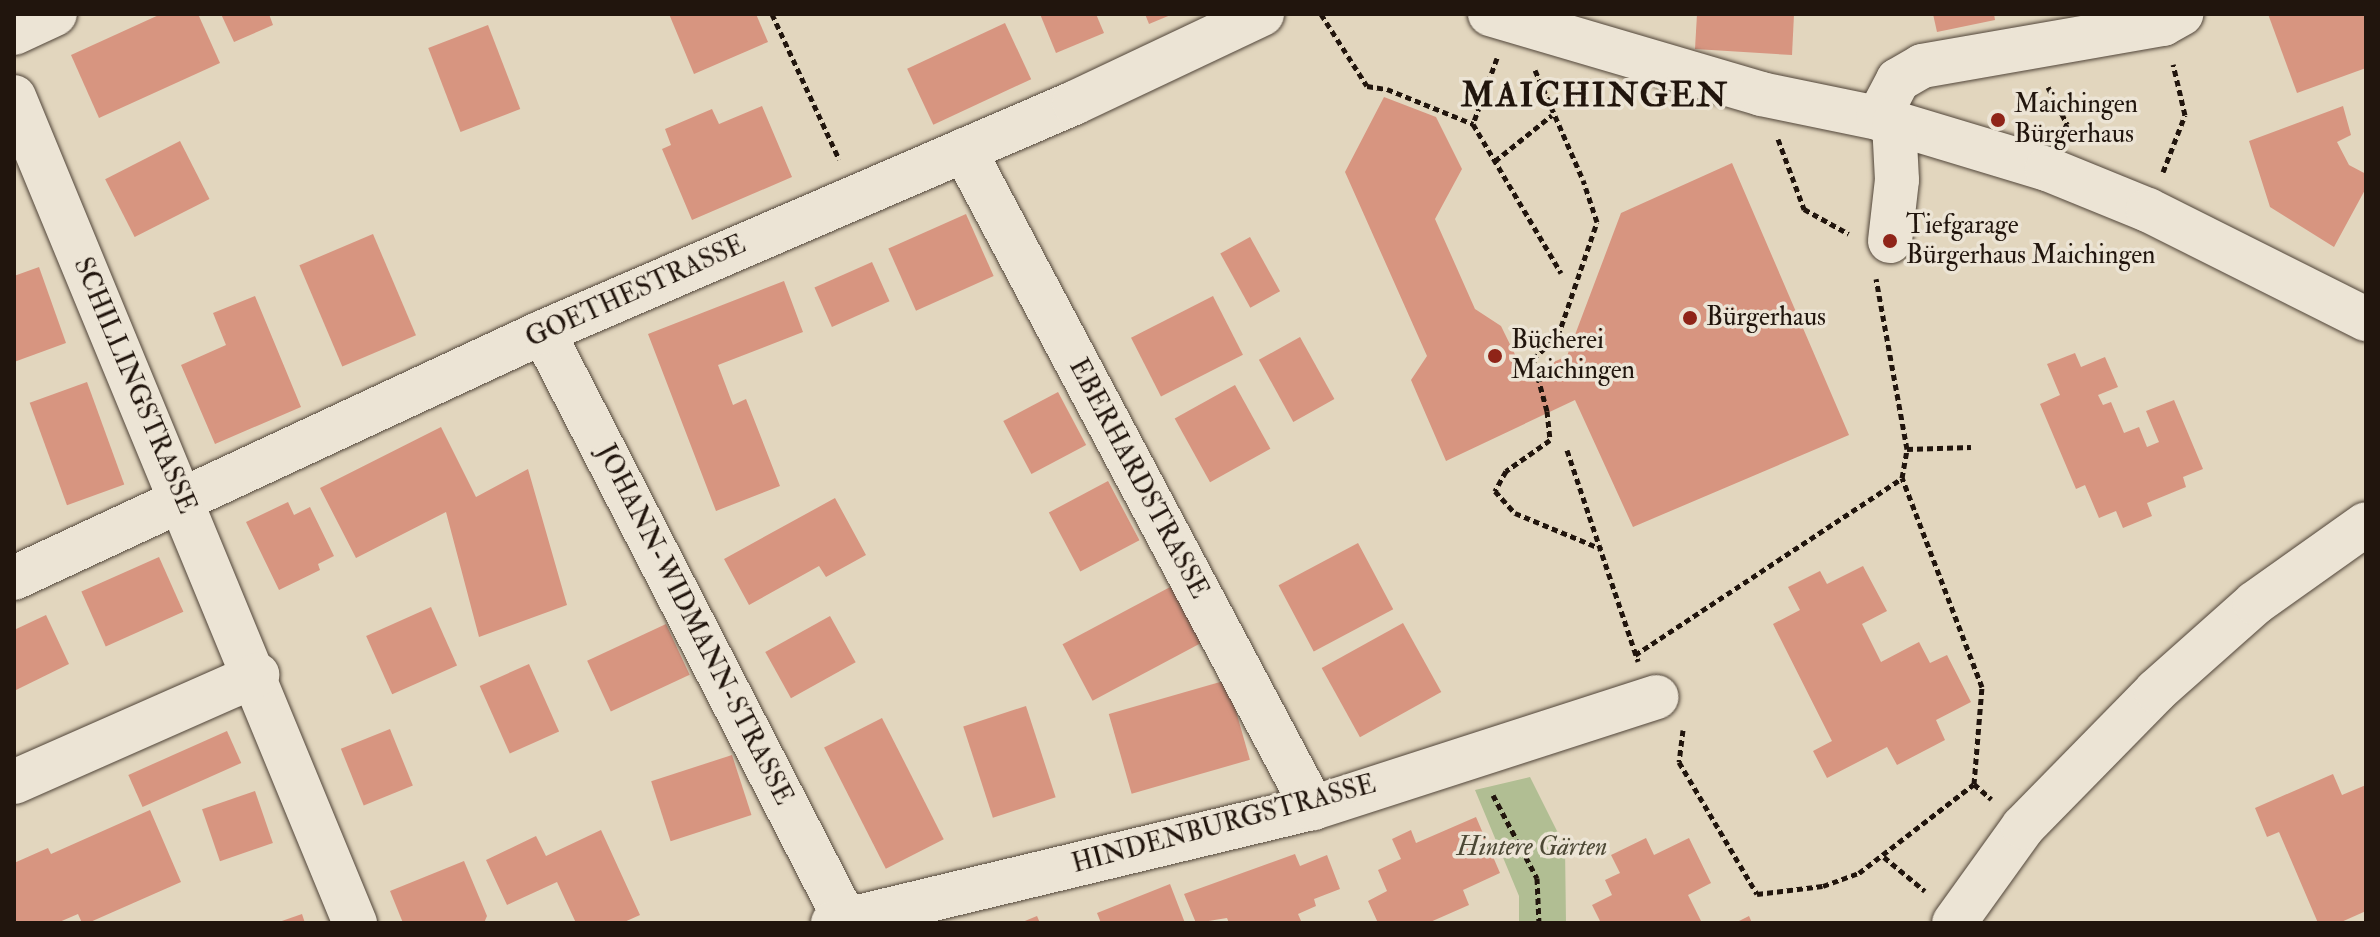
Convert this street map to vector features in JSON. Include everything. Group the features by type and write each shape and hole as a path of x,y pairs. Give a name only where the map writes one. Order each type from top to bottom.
{"street":[{"path":"14,33 55,14"},
{"name":"GOETHESTRASSE","path":"14,578 543,332 1156,67 1262,14"},
{"path":"1874,247 1897,180 1886,120 1898,80 1922,66 2030,50 2172,19"},
{"path":"1506,20 1761,94 1886,120 2047,169 2148,210 2366,319"},
{"name":"SCHILLINGSTRASSE","path":"14,97 257,675 355,923"},
{"name":"EBERHARDSTRASSE","path":"964,150 1313,808"},
{"name":"JOHANN-WIDMANN-STRASSE","path":"543,332 839,921"},
{"path":"1956,920 2023,827 2156,691 2255,603 2366,524"},
{"path":"14,782 257,675"},
{"name":"HINDENBURGSTRASSE","path":"839,921 1313,808 1471,755 1670,707"}],"path":[{"path":"772,14 856,197"},
{"path":"1321,14 1367,86 1387,89 1473,124 1561,273"},
{"path":"2148,210 2185,115 2172,19"},
{"path":"1506,20 1583,180 1597,222 1558,336 1533,359 1550,440 1506,471 1495,491 1515,513 1602,549"},
{"path":"2030,50 2067,124 2047,169"},
{"path":"1567,450 1635,655 1670,707 1679,762 1757,894 1823,886 1884,857 1974,784 1982,687 1902,478 1907,449 1874,247 1804,209 1761,94"},
{"path":"1473,124 1482,98"},
{"path":"1495,161 1552,115"},
{"path":"1907,449 1971,447"},
{"path":"1635,655 1902,478"},
{"path":"1471,755 1537,878 1539,923"},
{"path":"1884,857 1956,920"}],"green space":[{"name":"Hintere Gärten","path":"1530,777 1565,847 1566,923 1519,923 1519,896 1475,790"}],"building":[{"path":"161,14 198,14 220,63 99,118 71,55"},
{"path":"221,14 269,14 273,25 234,42"},
{"path":"669,14 756,14 768,42 694,74"},
{"path":"1040,14 1096,14 1104,33 1056,53"},
{"path":"1145,14 1173,14 1149,24"},
{"path":"1697,14 1794,14 1792,55 1695,49"},
{"path":"1933,14 1994,14 1995,20 1937,32"},
{"path":"2268,14 2366,14 2366,68 2297,93"},
{"path":"1005,23 1031,79 933,125 907,69"},
{"path":"488,25 520,109 461,132 428,48"},
{"name":"Bürgerhaus","path":"1384,97 1436,117 1462,169 1435,219 1475,309 1501,326 1525,375 1567,356 1621,213 1732,163 1849,435 1633,527 1575,400 1446,461 1411,380 1427,356 1345,172"},
{"path":"762,106 792,177 692,220 662,149 671,145 665,129 712,109 719,124"},
{"path":"2343,106 2351,135 2337,142 2349,165 2366,174 2366,188 2334,247 2270,207 2249,141"},
{"path":"180,141 210,199 135,237 105,179"},
{"path":"966,214 994,276 916,311 888,249"},
{"path":"373,234 416,335 342,367 299,265"},
{"path":"1250,237 1280,291 1250,308 1220,253"},
{"path":"872,262 889,301 832,327 814,288"},
{"path":"39,267 66,343 14,362 14,276"},
{"path":"784,281 803,332 718,365 733,405 746,399 780,486 716,511 648,334"},
{"path":"255,296 301,407 215,444 181,365 226,345 213,313"},
{"path":"1213,296 1243,355 1161,397 1131,338"},
{"path":"1300,337 1334,399 1293,422 1259,360"},
{"path":"2075,353 2081,367 2105,357 2118,387 2098,395 2103,405 2111,402 2124,433 2139,427 2147,447 2159,442 2146,411 2174,400 2203,469 2183,477 2186,487 2147,503 2152,516 2123,528 2116,511 2099,518 2085,485 2076,489 2040,404 2060,395 2047,364"},
{"path":"87,382 124,484 67,505 30,403"},
{"path":"1235,385 1270,449 1210,482 1175,418"},
{"path":"1058,392 1086,445 1031,474 1003,421"},
{"path":"441,427 476,497 528,469 567,605 479,637 446,512 356,558 320,488"},
{"path":"1108,481 1139,540 1080,572 1049,512"},
{"path":"835,498 866,555 826,577 819,566 749,605 724,559"},
{"path":"288,502 294,515 310,507 334,556 318,564 320,570 279,590 246,522"},
{"path":"1358,543 1393,609 1314,651 1279,585"},
{"path":"159,557 183,612 106,646 81,592"},
{"path":"1863,566 1887,611 1862,624 1881,662 1919,642 1930,663 1947,655 1971,702 1936,720 1945,740 1897,765 1887,747 1827,778 1813,751 1832,741 1773,624 1800,610 1788,587 1820,571 1827,584"},
{"path":"1172,586 1202,643 1093,701 1063,644"},
{"path":"431,607 457,665 392,694 366,636"},
{"path":"46,615 69,664 14,691 14,630"},
{"path":"830,616 856,662 791,698 765,652"},
{"path":"1403,623 1441,692 1360,737 1322,668"},
{"path":"666,624 690,675 611,712 587,661"},
{"path":"529,664 559,732 510,754 480,686"},
{"path":"1227,680 1250,760 1132,794 1109,714"},
{"path":"1026,706 1056,797 993,818 963,726"},
{"path":"882,718 944,839 886,869 824,748"},
{"path":"390,729 413,786 364,805 341,749"},
{"path":"227,731 241,763 143,807 128,775"},
{"path":"732,755 751,815 671,841 651,781"},
{"path":"2333,774 2342,795 2366,785 2366,911 2339,923 2318,923 2279,832 2267,837 2255,808"},
{"path":"255,791 273,843 220,861 202,809"},
{"path":"150,810 181,882 88,923 82,923 78,914 57,923 14,923 14,863 48,848 51,854"},
{"path":"1476,817 1500,873 1463,890 1469,905 1428,923 1378,923 1368,901 1387,891 1378,870 1401,859 1392,839 1411,830 1416,843"},
{"path":"601,830 640,915 622,923 576,923 557,882 507,905 486,860 536,836 546,856"},
{"path":"1646,838 1654,855 1689,838 1711,883 1688,895 1702,923 1601,923 1592,905 1612,895 1605,880 1620,873 1611,855"},
{"path":"1295,854 1300,866 1327,855 1340,889 1314,899 1316,906 1298,914 1301,921 1229,923 1227,918 1196,923 1184,894"},
{"path":"464,861 487,916 484,923 403,923 390,891"},
{"path":"1170,884 1185,923 1101,923 1097,913"},
{"path":"302,914 305,923 276,923"},
{"path":"1037,916 1040,923 1020,923"},
{"path":"1749,916 1752,923 1735,923"}],"place":[{"name":"Maichingen Bürgerhaus","path":"1998,120"},
{"name":"Tiefgarage Bürgerhaus Maichingen","path":"1890,241"},
{"name":"Bürgerhaus","path":"1690,318"},
{"name":"Bücherei Maichingen","path":"1495,356"}],"district":[{"name":"MAICHINGEN","path":"1595,96"}]}
